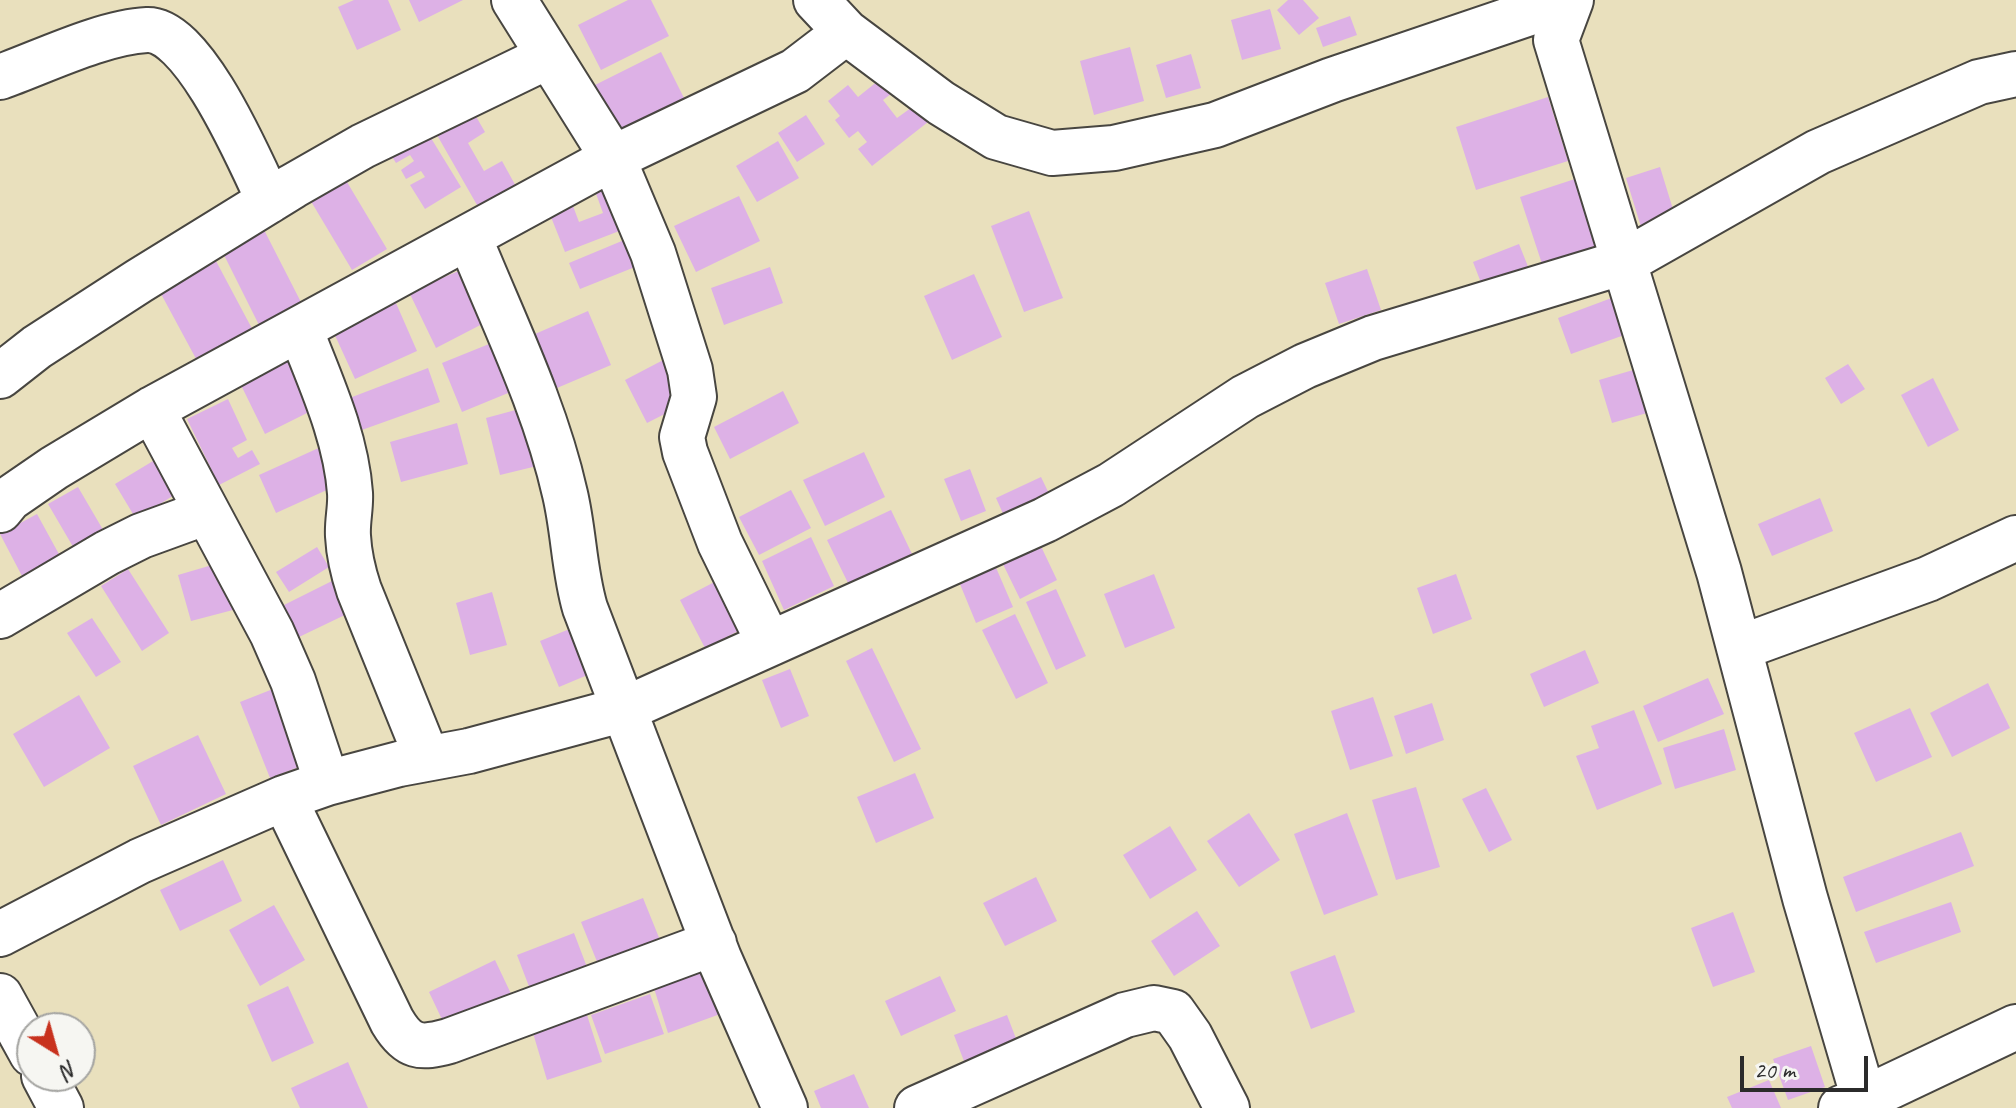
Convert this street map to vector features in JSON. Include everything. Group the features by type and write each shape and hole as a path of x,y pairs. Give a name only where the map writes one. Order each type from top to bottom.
{"street":[{"path":"514,0 613,158 653,253 690,370 694,397 682,437 685,452 720,543 769,643"},
{"path":"816,0 846,32 941,103 996,137 1052,153 1114,148 1215,125 1332,80 1569,0"},
{"path":"1569,0 1556,40 1719,572 1858,1105 2016,1027"},
{"path":"0,77 115,35 151,29 174,41 197,67 227,112 269,201"},
{"path":"0,510 9,499 54,468 152,409 613,158 795,71 846,32"},
{"path":"0,376 37,347 269,201 363,146 549,56"},
{"path":"0,934 140,861 284,798 327,783 427,758 469,751 625,709 1058,513 1111,485 1245,397 1305,366 1373,338 1624,262 1818,152 1979,82 2016,74"},
{"path":"469,237 548,436 566,496 577,580 585,608 714,943 785,1108"},
{"path":"300,329 344,453 350,494 347,534 354,576 427,758"},
{"path":"152,409 272,633 293,681 327,783"},
{"path":"6,601 141,536 207,512"},
{"path":"1739,648 1928,579 2016,538"},
{"path":"284,798 392,1021 400,1034 412,1043 425,1047 449,1041 714,943"},
{"path":"0,996 16,1025"},
{"path":"917,1108 1125,1015 1154,1008 1173,1012 1190,1036 1227,1108"}],"building":[{"path":"354,0 388,0 401,30 357,50 338,7"},
{"path":"409,0 463,0 419,22"},
{"path":"628,0 651,0 669,36 601,70 578,25"},
{"path":"1288,0 1303,0 1319,18 1299,35 1277,10"},
{"path":"1270,9 1281,49 1242,60 1231,20"},
{"path":"1350,16 1357,35 1323,47 1316,28"},
{"path":"1130,47 1144,101 1094,115 1080,61"},
{"path":"661,52 685,100 617,133 593,86"},
{"path":"1191,54 1201,88 1166,98 1156,65"},
{"path":"889,72 900,87 883,100 897,118 915,105 928,122 872,166 858,149 867,142 858,131 849,138 835,120 840,116 828,101 848,85 858,97"},
{"path":"1548,97 1568,161 1476,190 1456,127"},
{"path":"474,113 485,132 468,143 484,171 502,161 518,190 481,212 437,135"},
{"path":"806,115 825,144 797,162 778,133"},
{"path":"423,125 461,187 425,209 410,185 425,177 421,171 406,179 401,170 414,161 410,155 396,163 386,147"},
{"path":"778,141 799,178 757,202 736,166"},
{"path":"1660,167 1676,219 1642,230 1626,178"},
{"path":"344,177 387,249 352,270 309,198"},
{"path":"1581,177 1605,250 1544,270 1520,197"},
{"path":"609,182 627,228 565,252 547,207 570,198 579,222 603,213 594,188"},
{"path":"739,196 760,241 696,272 674,226"},
{"path":"1029,211 1063,298 1024,312 991,226"},
{"path":"261,224 305,310 262,331 219,245"},
{"path":"629,238 640,265 580,289 569,263"},
{"path":"1519,244 1531,274 1485,293 1473,262"},
{"path":"216,261 257,338 201,368 160,292"},
{"path":"770,267 783,303 724,325 711,288"},
{"path":"1367,269 1381,310 1339,324 1325,283"},
{"path":"461,270 490,320 436,348 409,292"},
{"path":"974,274 1002,337 952,360 924,296"},
{"path":"1617,296 1630,333 1571,354 1558,318"},
{"path":"396,303 417,351 355,379 333,331"},
{"path":"588,311 611,365 557,388 535,334"},
{"path":"494,342 513,391 462,412 442,363"},
{"path":"289,357 315,409 265,434 239,381"},
{"path":"669,357 692,400 647,423 625,380"},
{"path":"1848,364 1865,389 1841,404 1825,378"},
{"path":"428,368 440,402 359,431 347,399"},
{"path":"1640,368 1654,411 1612,423 1599,380"},
{"path":"1933,378 1959,430 1928,447 1901,395"},
{"path":"783,391 799,423 730,459 714,427"},
{"path":"228,399 247,440 232,448 238,458 252,450 260,464 219,485 187,419"},
{"path":"523,408 537,466 500,475 486,418"},
{"path":"457,423 468,464 401,482 390,442"},
{"path":"323,446 340,484 276,513 259,475"},
{"path":"864,452 885,497 825,526 803,480"},
{"path":"158,458 179,492 136,519 115,484"},
{"path":"970,469 986,511 961,521 944,479"},
{"path":"1041,477 1055,506 1009,527 996,498"},
{"path":"78,487 109,540 79,557 48,504"},
{"path":"791,490 811,528 759,555 739,517"},
{"path":"1820,498 1833,531 1772,556 1758,524"},
{"path":"891,510 912,554 849,585 827,540"},
{"path":"37,514 60,556 22,576 0,534"},
{"path":"811,537 834,586 784,610 762,561"},
{"path":"1038,540 1057,580 1020,599 1000,558"},
{"path":"317,547 329,567 289,592 276,572"},
{"path":"991,556 1013,607 976,623 955,572"},
{"path":"219,563 233,610 191,621 178,575"},
{"path":"128,569 169,633 142,651 101,586"},
{"path":"1154,574 1175,628 1125,648 1104,594"},
{"path":"1456,574 1472,619 1433,634 1417,588"},
{"path":"724,577 750,625 705,648 680,600"},
{"path":"334,580 349,613 299,637 284,605"},
{"path":"1056,589 1086,656 1056,670 1026,602"},
{"path":"492,592 507,645 470,655 456,603"},
{"path":"1015,614 1048,683 1016,699 982,630"},
{"path":"92,618 121,662 96,677 67,633"},
{"path":"577,626 597,671 559,687 540,641"},
{"path":"872,648 921,749 894,762 846,661"},
{"path":"1585,650 1599,683 1544,707 1530,674"},
{"path":"790,669 809,716 781,728 762,680"},
{"path":"1708,678 1724,714 1658,742 1643,706"},
{"path":"1988,683 2010,728 1952,757 1930,713"},
{"path":"273,689 304,765 270,778 240,702"},
{"path":"79,695 110,748 44,787 13,734"},
{"path":"1373,697 1393,756 1350,770 1331,711"},
{"path":"1432,703 1444,740 1406,754 1394,716"},
{"path":"1910,708 1932,757 1876,782 1854,733"},
{"path":"1634,710 1662,784 1597,810 1576,756 1599,748 1591,726"},
{"path":"1724,729 1736,770 1675,789 1663,748"},
{"path":"198,735 226,794 161,825 133,766"},
{"path":"915,773 934,818 876,843 857,797"},
{"path":"1416,787 1440,867 1396,880 1372,800"},
{"path":"1486,788 1512,840 1489,852 1462,799"},
{"path":"1249,813 1280,860 1239,887 1207,841"},
{"path":"1347,813 1378,895 1324,915 1294,834"},
{"path":"1170,826 1197,870 1150,899 1123,855"},
{"path":"1961,832 1974,866 1856,912 1843,877"},
{"path":"223,860 242,901 180,931 160,890"},
{"path":"1036,877 1057,921 1005,946 983,903"},
{"path":"643,898 662,945 600,969 581,922"},
{"path":"1951,902 1961,932 1876,963 1864,932"},
{"path":"274,905 305,960 260,986 229,930"},
{"path":"1197,911 1220,946 1174,976 1151,941"},
{"path":"1733,912 1755,972 1713,987 1691,928"},
{"path":"574,933 590,975 533,997 517,955"},
{"path":"1335,955 1355,1012 1311,1029 1290,972"},
{"path":"495,960 513,998 447,1030 429,992"},
{"path":"708,968 723,1013 668,1033 653,985"},
{"path":"940,976 956,1011 901,1036 885,1001"},
{"path":"288,986 314,1043 272,1062 247,1005"},
{"path":"650,994 664,1034 605,1054 591,1015"},
{"path":"587,1015 602,1062 547,1080 533,1033"},
{"path":"1007,1015 1020,1049 967,1069 954,1035"},
{"path":"1811,1046 1825,1087 1788,1100 1773,1059"},
{"path":"348,1062 368,1108 300,1108 291,1088"},
{"path":"854,1074 869,1108 821,1108 814,1091"},
{"path":"1769,1080 1781,1108 1732,1108 1727,1097"}]}
